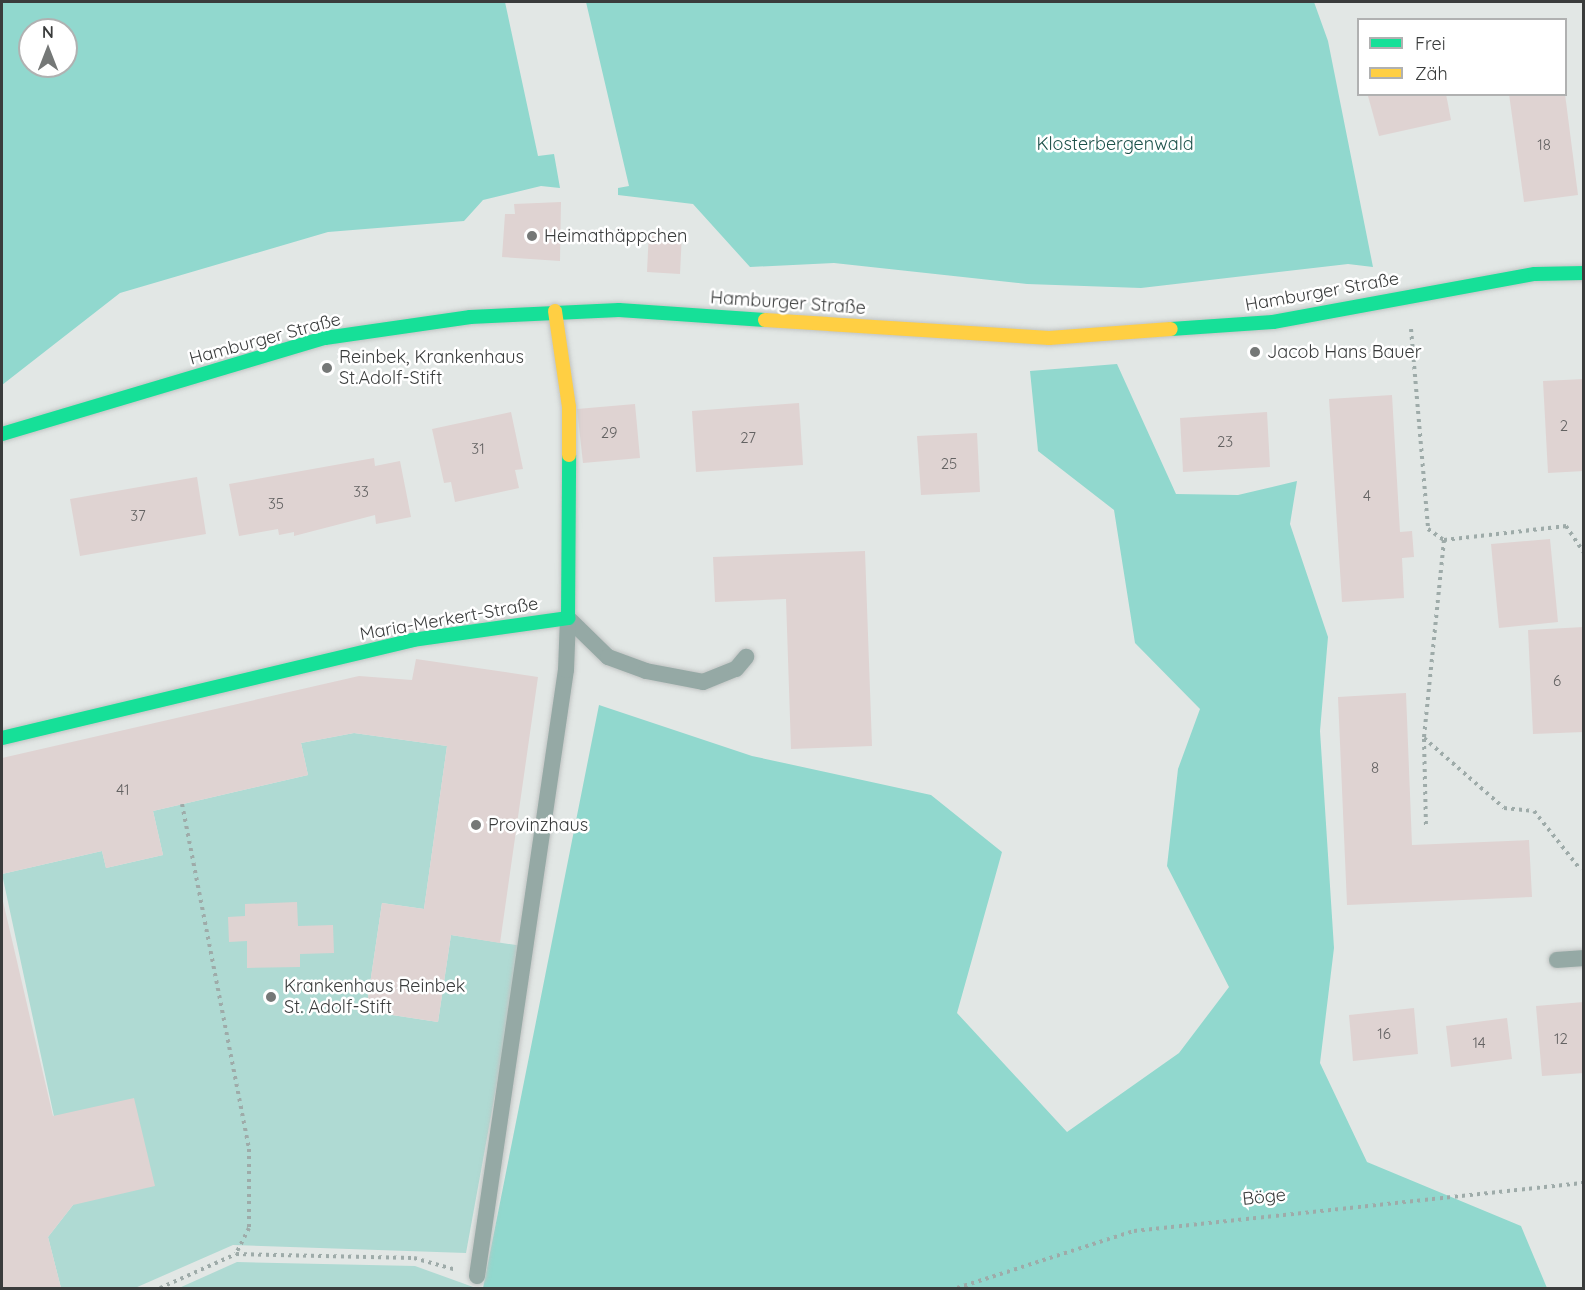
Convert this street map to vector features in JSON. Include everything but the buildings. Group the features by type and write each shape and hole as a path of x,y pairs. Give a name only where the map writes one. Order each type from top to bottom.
{"main road":[{"name":"Hamburger Straße","path":"2,434 325,338 555,311 619,310 1049,338 1273,322 1535,274 1584,273"},
{"path":"555,311 569,407 568,618"},
{"name":"Maria-Merkert-Straße","path":"2,738 412,640 568,618"}],"lane":[{"path":"568,618 608,657 646,671 703,682 736,669 746,657"},
{"path":"477,1276 566,670 568,618"},
{"path":"1557,960 1584,958"}],"path":[{"path":"1408,296 1428,529 1444,540 1566,525 1584,553"},
{"path":"1426,828 1424,738 1444,540"},
{"path":"1424,738 1504,808 1534,811 1581,870"},
{"path":"182,804 249,1149 249,1228 236,1254"},
{"name":"Böge","path":"957,1288 1134,1231 1584,1183"},
{"path":"160,1288 236,1254 414,1258 477,1276"},
{"path":"173,1282 174,1288"}],"shaded area":[{"path":"354,733 447,746 424,909 382,903 366,1011 438,1022 451,935 522,946 466,1253 233,1245 135,1288 61,1288 48,1237 73,1205 2,874 102,851 106,868 163,855 153,811 308,775 301,743"},
{"path":"237,1262 415,1266 476,1288 179,1288"}],"green space":[{"path":"2,2 505,2 538,156 554,154 560,188 541,186 483,200 464,221 328,232 120,293 2,385"},
{"name":"Klosterbergenwald","path":"586,2 1314,2 1328,41 1373,267 1348,264 1141,288 1027,284 834,263 750,267 693,204 618,195 618,188 629,186"},
{"path":"1117,364 1176,494 1238,495 1297,481 1290,524 1328,637 1320,731 1334,948 1320,1063 1367,1162 1521,1226 1547,1288 483,1288 599,705 752,756 931,795 1002,852 957,1013 1067,1132 1179,1053 1229,987 1167,866 1178,769 1200,709 1135,643 1114,510 1038,451 1030,371"}],"traffic: fast":[{"path":"1171,329 1273,322 1535,274 1584,273"},
{"path":"2,434 325,338 470,317 619,310 765,320"},
{"path":"2,738 412,640 568,618 569,455"}],"traffic: slow":[{"path":"555,311 569,407 569,455"},
{"path":"765,320 1049,338 1171,329"}],"place":[{"name":"Heimathäppchen","path":"532,236"},
{"name":"Jacob Hans Bauer","path":"1255,352"},
{"name":"Reinbek, Krankenhaus St.Adolf-Stift","path":"327,368"},
{"name":"Provinzhaus","path":"476,825"},
{"name":"Krankenhaus Reinbek St. Adolf-Stift","path":"271,997"}]}
